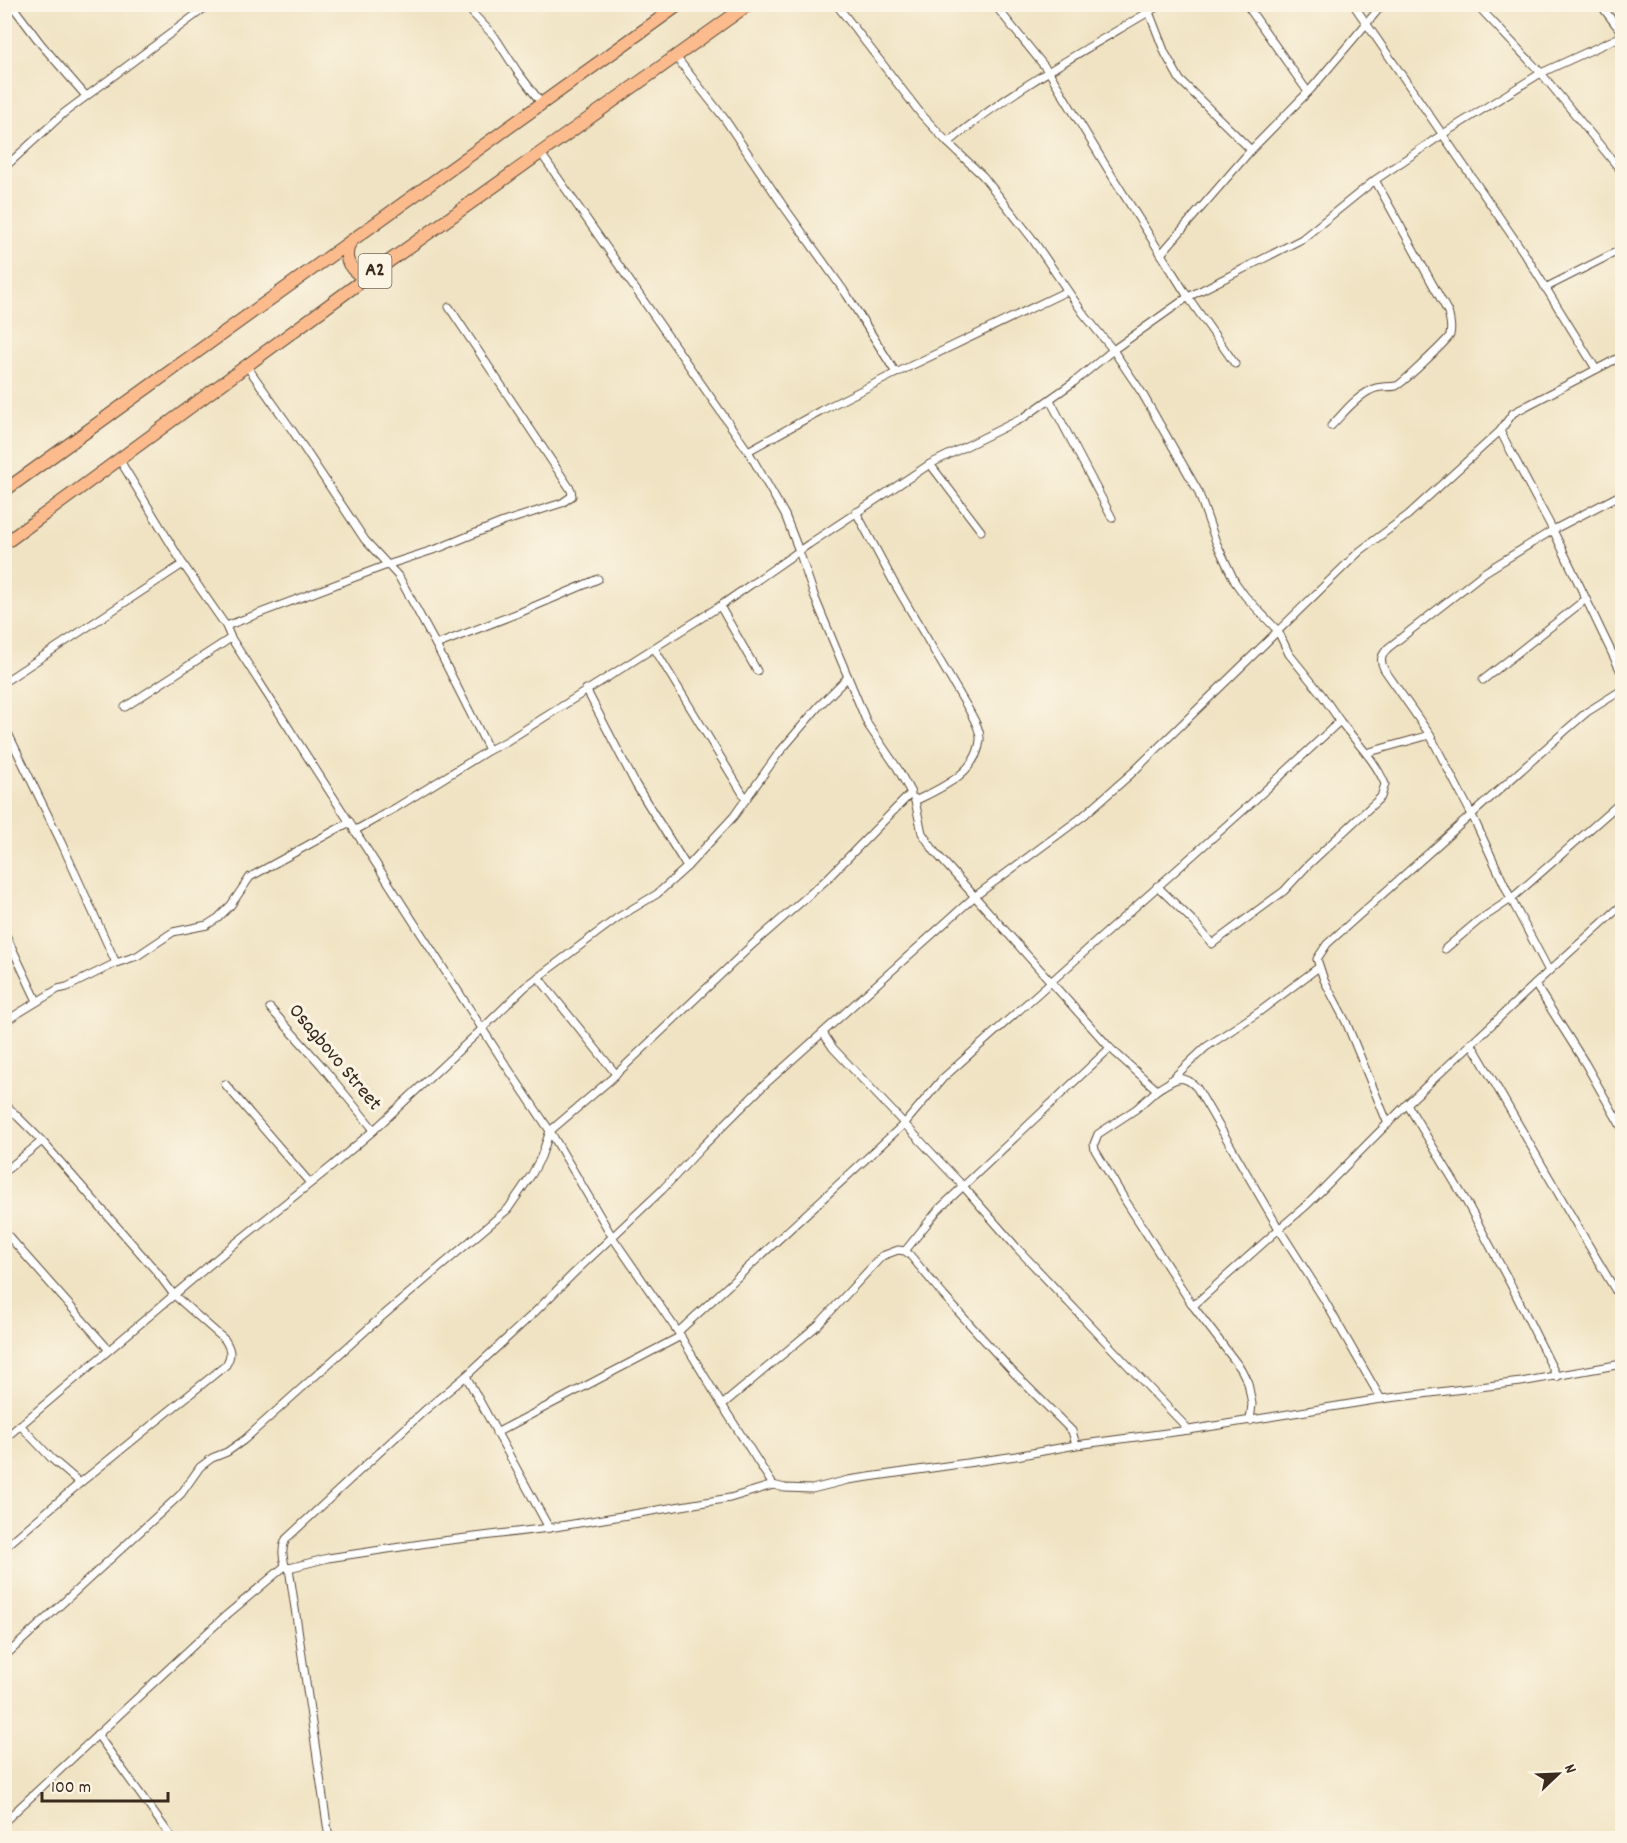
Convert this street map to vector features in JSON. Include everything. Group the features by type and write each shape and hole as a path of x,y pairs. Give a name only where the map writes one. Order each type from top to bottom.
{"highway":[{"name":"A2","path":"4,491 680,4"},
{"name":"A2","path":"4,544 374,272 749,4"},
{"path":"351,241 346,255 350,265 358,274 374,272"}],"street":[{"path":"11,4 41,44 86,96"},
{"path":"4,168 64,113 210,4"},
{"path":"464,4 495,37 542,104"},
{"path":"836,4 907,97 948,143 983,176 1031,237 1067,291 1113,350 1142,393 1198,491 1216,542 1235,582 1278,632 1289,654 1372,759 1386,784 1381,797 1307,866 1284,891 1212,944 1195,922 1157,886"},
{"path":"994,4 1049,72 1188,297 1235,364"},
{"path":"948,143 974,121 1049,72 1162,4"},
{"path":"1246,4 1308,92"},
{"path":"1353,4 1443,134 1596,369"},
{"path":"1161,254 1251,150 1308,92 1383,4"},
{"path":"1476,4 1540,73 1623,172"},
{"path":"354,831 507,741 720,606 930,464 1023,418 1188,297 1302,239 1375,180 1540,73 1623,34 1600,4"},
{"path":"1149,12 1165,53 1180,80 1251,150"},
{"path":"676,57 724,118 847,295 896,373"},
{"path":"540,153 748,451 776,496 799,551 815,598 868,725 898,769 911,793 922,833 935,852 974,897 1110,1048 1157,1090"},
{"path":"1331,426 1367,392 1404,382 1450,335 1451,322 1448,312 1375,180"},
{"path":"1545,288 1623,249"},
{"path":"748,451 820,411 1067,291"},
{"path":"226,626 387,565 440,548 503,522 562,503 572,496 571,490 449,307"},
{"path":"329,1839 287,1567 282,1557 282,1548 286,1539 424,1411 466,1376 613,1238 762,1087 974,897 1082,817 1132,773 1360,551 1408,515 1500,431 1514,413 1623,356"},
{"path":"246,365 365,540 399,577 489,750"},
{"path":"1050,400 1112,518"},
{"path":"1500,431 1553,530 1623,674"},
{"path":"119,459 183,564 226,626 231,638 354,831 550,1131 613,1238 679,1334 772,1485"},
{"path":"930,464 981,531"},
{"path":"1549,970 1511,899 1472,815 1430,735 1380,662 1388,648 1485,572 1553,530 1623,494"},
{"path":"856,512 893,581 969,710 981,739 967,770 946,785 915,801"},
{"path":"4,682 183,564"},
{"path":"436,645 598,579"},
{"path":"1483,680 1586,598"},
{"path":"720,606 757,671"},
{"path":"124,708 231,638"},
{"path":"654,648 746,799"},
{"path":"4,1439 374,1130 525,987 617,918 657,894 687,867 734,816 785,746 819,706 848,677"},
{"path":"586,689 645,802 687,867"},
{"path":"1388,1124 1346,1022 1318,967 1317,959 1327,944 1587,712 1623,690"},
{"path":"496,1432 679,1334 904,1123 943,1078 1340,721"},
{"path":"4,725 116,963"},
{"path":"1366,753 1430,735"},
{"path":"4,1657 181,1494 200,1467 244,1440 372,1325 508,1209 532,1174 550,1131 616,1074 753,944 826,880 911,793"},
{"path":"1444,949 1478,921 1511,899 1623,801"},
{"path":"4,1022 37,1001 116,963 137,956 173,932 207,925 231,906 250,877 350,822"},
{"path":"1193,1306 1308,1204 1471,1043 1623,905"},
{"path":"4,931 37,1001"},
{"path":"1250,1421 1252,1404 1248,1383 1241,1369 1193,1306 1125,1200 1095,1150 1094,1144 1098,1134 1136,1109 1157,1090 1170,1082 1206,1047 1259,1012 1318,967"},
{"path":"538,977 616,1074"},
{"path":"1534,984 1623,1128"},
{"name":"Osagbovo Street","path":"270,1008 374,1130"},
{"path":"823,1033 1017,1248 1189,1430"},
{"path":"1471,1043 1524,1131 1572,1219 1623,1301"},
{"path":"905,1251 938,1210 1110,1048"},
{"path":"1170,1082 1182,1078 1190,1080 1197,1088 1279,1229 1322,1296 1380,1399"},
{"path":"225,1084 310,1183"},
{"path":"4,1103 42,1141 156,1271 174,1295 225,1340 230,1348 231,1356 226,1365 80,1483 4,1548"},
{"path":"1407,1104 1466,1201 1510,1282 1557,1377"},
{"path":"4,1172 42,1141"},
{"path":"4,1231 109,1350"},
{"path":"722,1406 818,1325 882,1256 898,1250 905,1251 1014,1373 1072,1431 1076,1445"},
{"path":"4,1822 223,1618 287,1567 328,1558 549,1528 730,1498 772,1485 812,1489 848,1480 1250,1421 1380,1399 1557,1377 1623,1364"},
{"path":"466,1376 549,1528"},
{"path":"20,1425 52,1459 80,1483"},
{"path":"98,1734 172,1839"}]}
